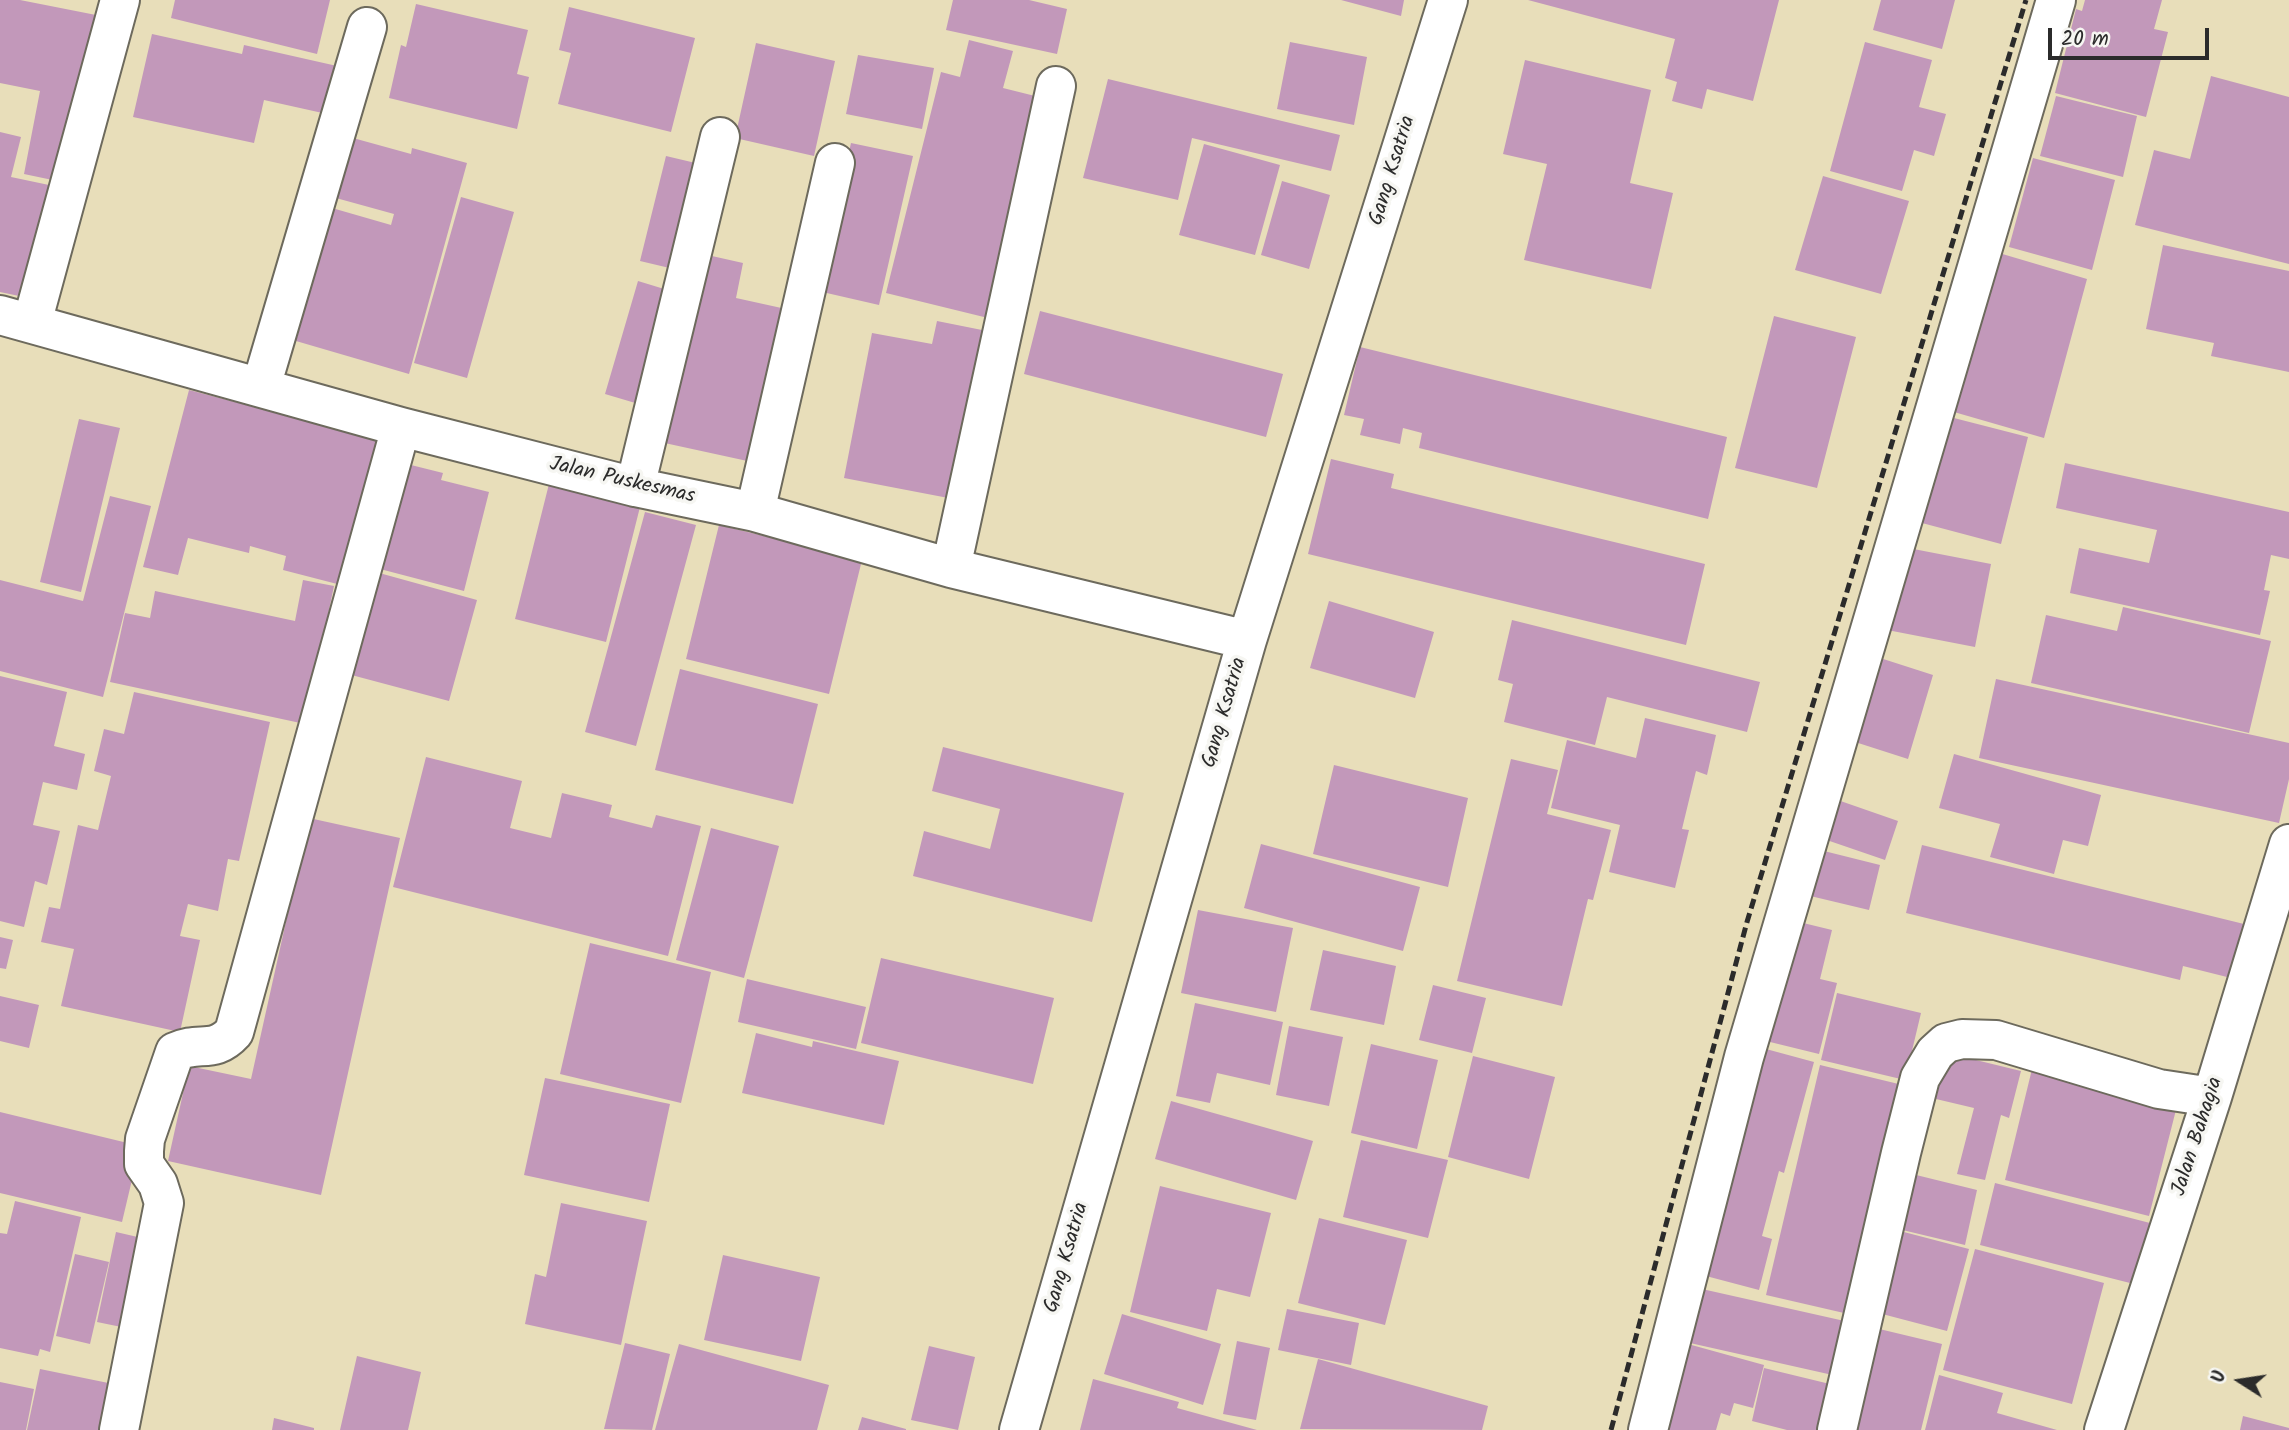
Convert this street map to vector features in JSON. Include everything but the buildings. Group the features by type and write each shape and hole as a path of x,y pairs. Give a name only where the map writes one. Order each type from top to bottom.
{"street":[{"path":"16,319 120,0"},
{"name":"Gang Ksatria","path":"1019,1430 1247,640 1448,0"},
{"path":"1648,1430 1744,1057 2056,0"},
{"path":"261,387 367,27"},
{"path":"951,568 1056,86"},
{"path":"635,486 720,137"},
{"path":"755,512 835,163"},
{"name":"Jalan Puskesmas","path":"16,319 401,427 635,486 755,512 951,568 1247,640"},
{"path":"119,1430 164,1203 158,1184 144,1164 145,1139 175,1052 189,1045 203,1047 223,1044 234,1032 401,427"},
{"name":"Jalan Bahagia","path":"2104,1430 2212,1097 2289,844"},
{"path":"1837,1430 1900,1153 1920,1078 1935,1053 1946,1043 1962,1039 1996,1040 2159,1089 2212,1097"}],"railway":[{"path":"1611,1430 1747,922 2026,0"}]}
